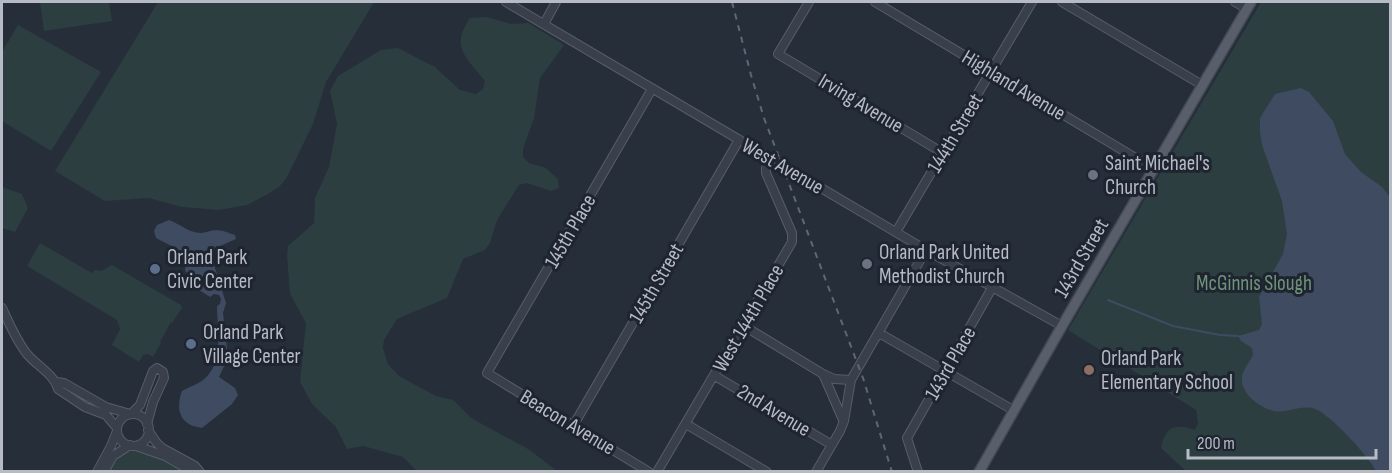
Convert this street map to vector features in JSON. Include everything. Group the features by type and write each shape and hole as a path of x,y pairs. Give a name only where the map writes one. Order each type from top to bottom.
{"main road":[{"name":"143rd Street","path":"979,471 1249,5"}],"street":[{"name":"West Avenue","path":"506,2 926,250 1062,326"},
{"path":"544,24 556,2"},
{"name":"Irving Avenue","path":"809,2 778,54 944,153"},
{"name":"Highland Avenue","path":"875,2 1154,169"},
{"name":"144th Street","path":"896,232 1032,2"},
{"path":"1062,2 1202,85"},
{"path":"1235,2 1249,5"},
{"name":"145th Place","path":"487,373 652,90"},
{"name":"145th Street","path":"573,426 739,140"},
{"name":"West 144th Place","path":"657,471 792,243 792,232 766,173 770,158"},
{"path":"816,471 844,421 851,380 926,250"},
{"name":"143rd Place","path":"918,471 907,438 992,288"},
{"path":"2,308 17,340 27,354 56,382 58,389 85,407 106,415 117,430 122,442 165,456 191,471 200,471"},
{"path":"744,326 823,374 834,379 851,380"},
{"path":"879,333 1013,410"},
{"path":"97,471 122,419 140,405 153,371 157,368 164,372 164,378 153,402 146,439 113,456 104,471"},
{"name":"Beacon Avenue","path":"487,373 649,471"},
{"path":"823,374 844,421"},
{"name":"2nd Avenue","path":"715,376 832,445"},
{"path":"56,382 64,383 106,407 140,416 162,448 195,465 200,471"},
{"path":"686,424 767,471"}],"green space":[{"path":"40,2 109,2 112,21 44,31"},
{"path":"158,2 374,2 326,82 313,124 286,179 279,187 247,205 219,210 182,207 149,198 105,201 55,171"},
{"name":"McGinnis Slough","path":"1261,2 1390,2 1390,471 1186,471 1161,448 1165,435 1172,428 1182,427 1195,430 1198,423 1196,410 1068,330"},
{"path":"487,17 511,24 528,23 564,45 540,78 534,118 523,149 523,157 529,163 546,168 558,179 559,188 551,191 527,183 519,185 497,220 490,243 485,250 463,259 447,298 397,319 384,340 383,348 388,364 399,376 436,396 453,400 471,418 530,450 557,471 417,471 403,457 363,446 347,449 336,427 312,404 300,382 306,323 290,294 288,246 314,223 315,198 329,167 337,124 330,91 338,76 381,50 398,48 435,67 460,90 476,94 483,89 485,81 463,51 461,37 470,18"},
{"path":"18,25 101,72 51,151 2,121 2,52"},
{"path":"2,187 22,194 28,208 15,232 2,228"},
{"path":"40,243 92,273 112,265 181,305 182,308 171,322 153,357 148,354 143,355 139,362 112,345 120,329 117,320 27,266"},
{"path":"139,450 162,458 184,471 109,472 121,456"}],"water":[{"path":"1301,88 1309,92 1333,121 1345,154 1361,172 1382,187 1390,197 1390,471 1376,471 1349,437 1322,413 1310,408 1279,412 1268,409 1251,398 1242,382 1243,373 1253,355 1252,348 1241,341 1238,336 1259,330 1262,324 1259,297 1283,254 1287,234 1282,201 1262,145 1260,118 1275,94"},
{"path":"169,220 192,232 221,230 235,235 236,239 214,251 214,265 226,303 223,313 228,358 219,377 235,388 238,395 232,404 202,428 193,426 184,420 181,416 179,401 182,391 203,380 210,373 214,364 218,345 217,306 221,299 219,295 214,294 210,297 196,288 197,285 193,282 196,278 185,271 184,258 181,253 156,238 154,231 157,225"}],"waterway":[{"path":"1108,300 1173,326 1238,336"}],"railway":[{"path":"732,2 764,118 863,378 892,472"}],"place":[{"name":"Saint Michael's Church","path":"1093,175"},
{"name":"Orland Park United Methodist Church","path":"867,264"},
{"name":"Orland Park Civic Center","path":"155,269"},
{"name":"Orland Park Village Center","path":"191,344"},
{"name":"Orland Park Elementary School","path":"1089,370"}]}
